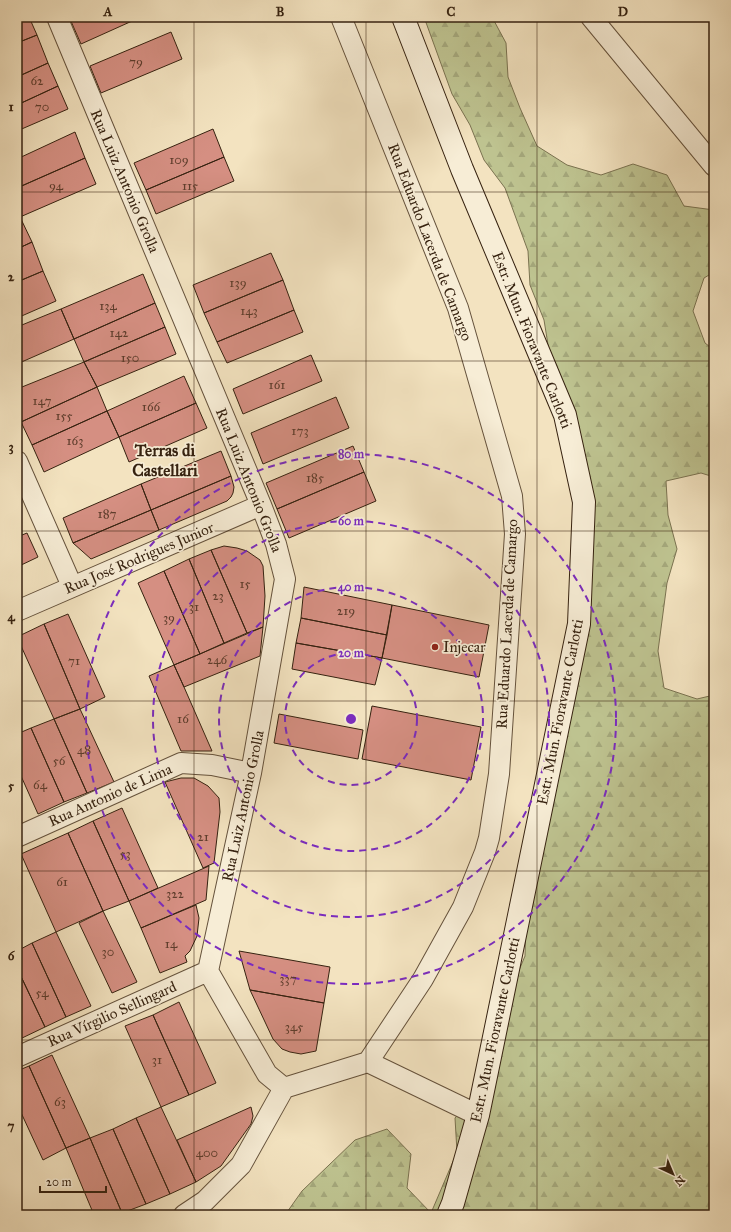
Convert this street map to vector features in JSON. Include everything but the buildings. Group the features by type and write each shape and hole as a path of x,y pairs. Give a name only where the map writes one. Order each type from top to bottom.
{"street":[{"name":"Rua Luiz Antonio Grolla","path":"57,17 261,505 276,544 285,579 251,773 208,971"},
{"name":"Rua Eduardo Lacerda de Camargo","path":"341,17 458,308 512,496 515,534 499,774 489,838 463,907 423,979 368,1062"},
{"name":"Estr. Mun. Fioravante Carlotti","path":"403,17 462,169 565,415 584,502 579,624 478,1115 453,1203 448,1215"},
{"path":"591,17 714,166"},
{"path":"17,461 72,586"},
{"name":"Rua José Rodrigues Junior","path":"17,610 261,505"},
{"name":"Rua Antonio de Lima","path":"17,837 181,763 212,765 251,773"},
{"path":"208,971 267,1074 284,1088"},
{"name":"Rua Vírgilio Sellingard","path":"17,1057 208,971"},
{"path":"184,1215 205,1202 241,1165 284,1088 368,1062 478,1115"}],"green space":[{"path":"424,17 492,17 506,43 508,77 537,146 567,165 601,175 633,164 667,175 684,206 714,210 714,272 704,278 693,311 705,343 714,350 714,477 701,473 666,481 668,515 677,549 667,583 658,651 664,688 697,699 714,695 714,1215 285,1215 302,1191 355,1140 387,1129 411,1154 407,1188 431,1213 457,1152 455,1118 478,1091 512,987 525,956 526,920 584,534 544,320 530,285 528,251 505,188 484,160 470,125 452,94"}],"place":[{"name":"Injecar","path":"435,647"}],"district":[{"name":"Terras di Castellari","path":"165,460"}]}
